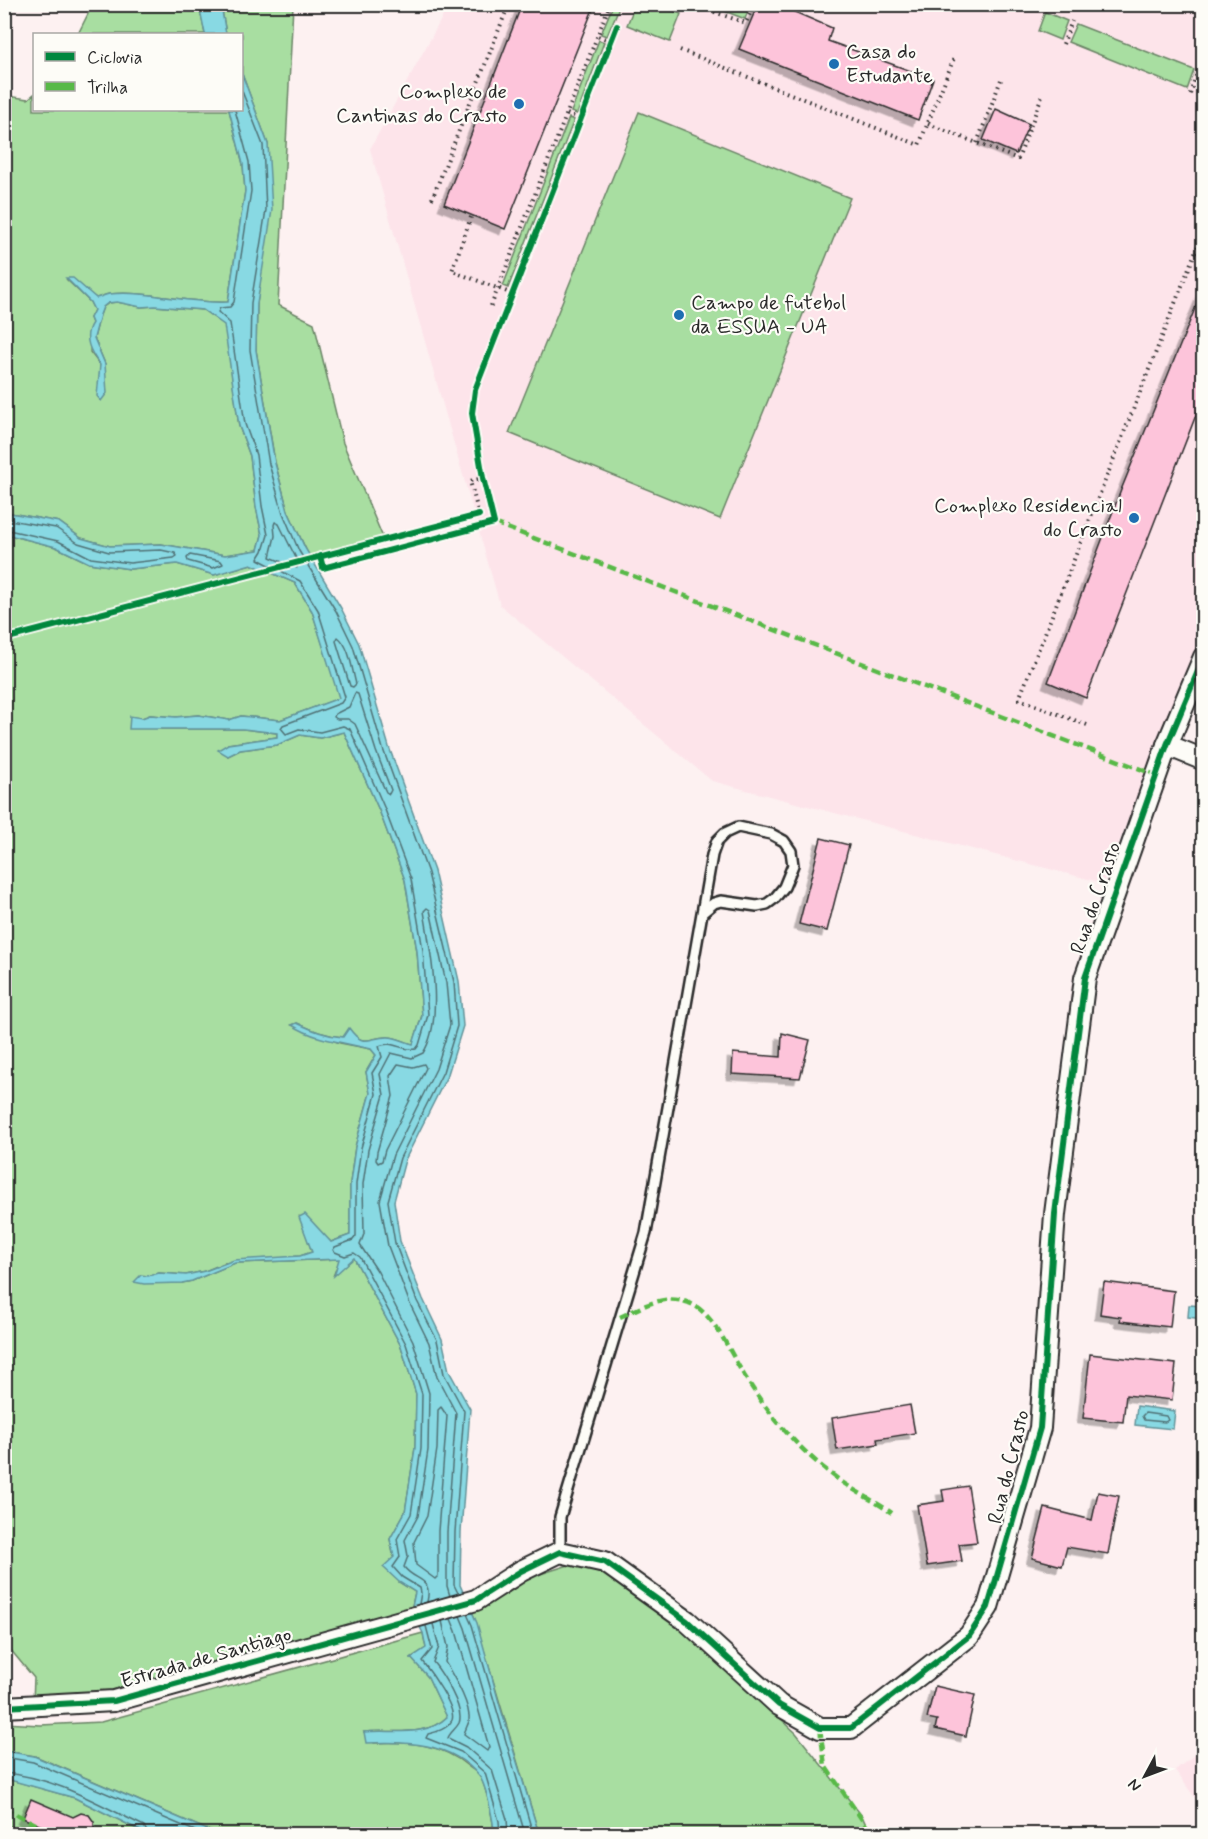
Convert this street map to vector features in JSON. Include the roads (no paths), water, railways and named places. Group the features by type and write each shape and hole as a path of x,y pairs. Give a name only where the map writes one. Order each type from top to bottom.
{"street":[{"name":"Rua do Crasto","path":"560,1552 605,1562 687,1621 779,1705 820,1728 850,1728 969,1636 988,1607 1040,1428 1055,1214 1085,978 1167,745 1203,657"},
{"path":"1167,745 1203,760"},
{"name":"Estrada de Santiago","path":"4,1707 114,1701 476,1600 521,1571 560,1552"}],"lane":[{"path":"560,1552 560,1517 646,1233 712,855 717,841 725,833 738,827 771,834 784,841 791,851 793,866 784,887 776,898 767,904 757,906 721,901 714,903 702,913"}],"water":[{"path":"199,5 221,5 226,33 205,33"},
{"path":"243,77 268,144 272,210 257,304 256,350 275,463 288,511 305,548 341,608 359,644 389,747 434,871 459,981 463,1026 448,1074 405,1160 394,1201 400,1241 442,1339 449,1371 470,1409 461,1532 460,1585 477,1623 539,1834 494,1834 493,1821 482,1780 468,1765 455,1756 427,1746 366,1743 364,1732 419,1730 439,1724 447,1717 428,1677 411,1658 426,1648 423,1633 411,1611 415,1592 399,1582 383,1567 394,1557 390,1539 405,1512 415,1448 416,1394 401,1346 354,1258 334,1276 339,1259 235,1263 182,1283 134,1282 141,1275 159,1273 186,1275 205,1271 234,1260 300,1256 312,1252 299,1217 305,1214 331,1242 350,1235 350,1183 355,1147 370,1093 366,1072 376,1055 371,1049 321,1038 292,1025 297,1023 319,1032 343,1037 349,1028 363,1040 391,1037 413,1044 422,1016 417,951 405,880 379,810 344,732 320,738 300,735 277,745 240,750 228,756 218,750 228,744 277,737 277,733 243,729 129,729 130,716 142,718 150,715 176,717 198,715 229,720 241,716 280,720 339,698 312,611 295,583 251,564 214,575 177,564 130,569 89,563 56,547 5,534 5,512 59,522 81,538 110,546 161,544 225,555 258,550 262,535 250,456 239,426 224,325 203,310 108,303 103,307 94,338 105,364 107,393 101,401 97,396 100,365 88,340 92,323 90,318 94,310 90,302 66,278 73,278 96,298 124,293 228,302 245,191 243,164 229,111 243,111"},
{"path":"1189,1305 1203,1306 1203,1319 1188,1317"},
{"path":"1137,1406 1175,1411 1173,1429 1135,1425"},
{"path":"5,1751 34,1756 217,1834 147,1834 75,1798 6,1779"}],"place":[{"name":"Casa do Estudante","path":"834,64"},
{"name":"Complexo de Cantinas do Crasto","path":"519,104"},
{"name":"Campo de futebol da ESSUA - UA","path":"679,315"},
{"name":"Complexo Residencial do Crasto","path":"1134,518"}]}
